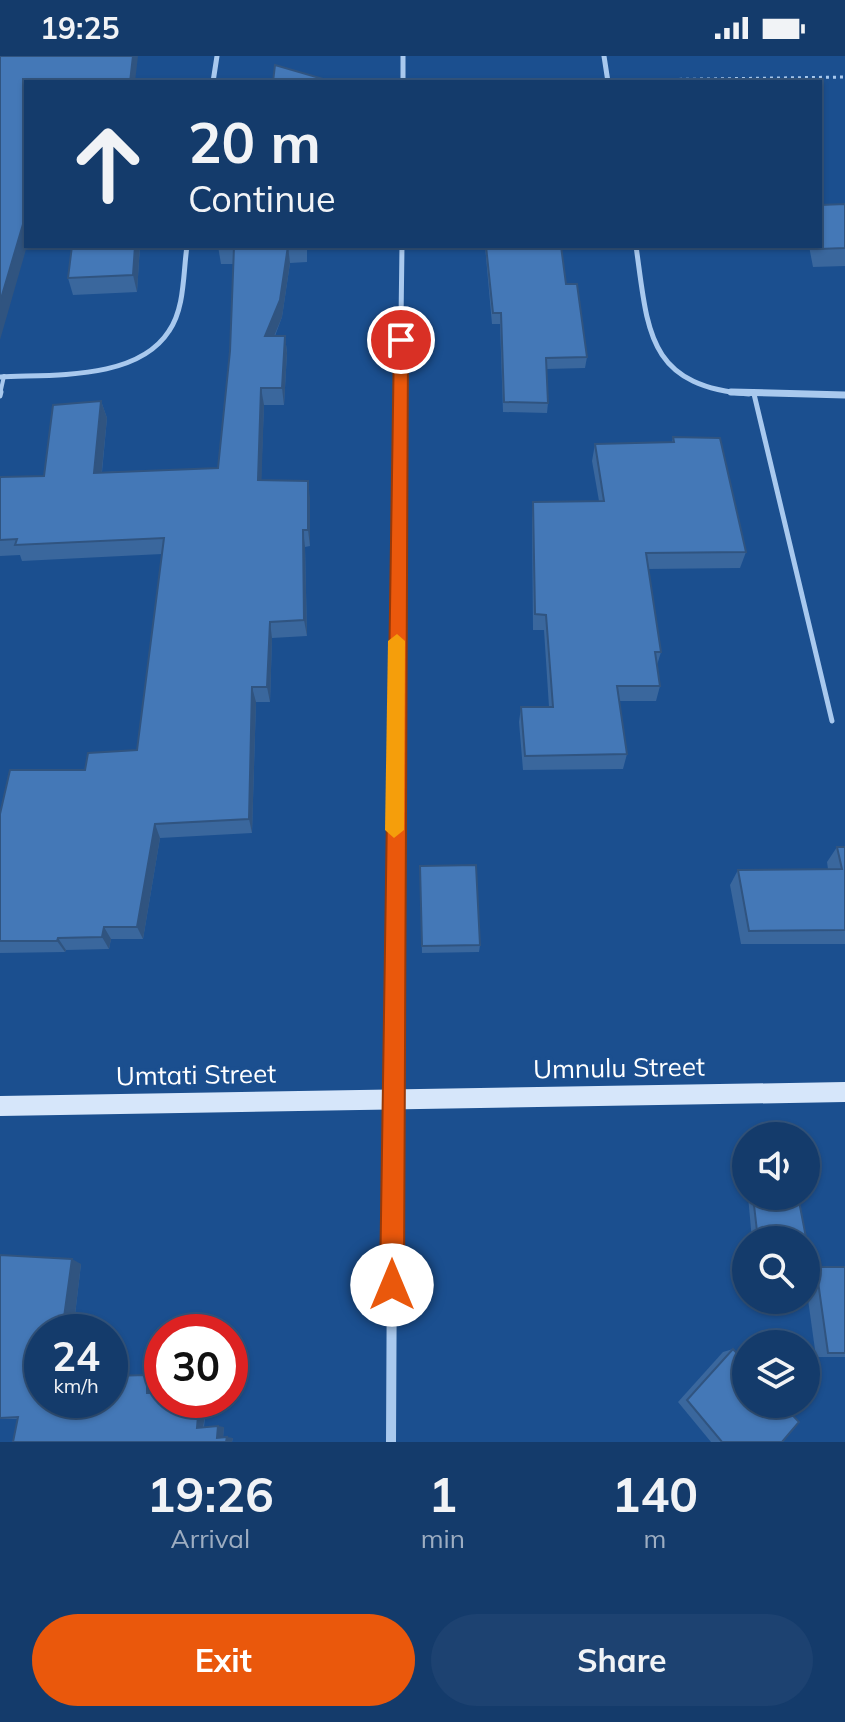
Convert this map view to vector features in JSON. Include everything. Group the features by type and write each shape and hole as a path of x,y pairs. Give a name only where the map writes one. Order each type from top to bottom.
{"street":[{"path":"213,80 217,56"},
{"path":"403,56 403,80"},
{"path":"604,56 608,80"},
{"path":"2,376 106,368 158,346 170,331 174,319 187,248"},
{"path":"391,1442 402,248"},
{"path":"636,248 652,343 662,361 696,384 727,392 845,395"},
{"name":"Umnulu Street","path":"393,1097 845,1092"},
{"name":"Umtati Street","path":"0,1106 393,1097"}],"lane":[{"path":"0,396 2,376"},
{"path":"754,394 832,721"}],"path":[{"path":"667,80 845,77"}],"building":[{"path":"0,56 133,56 130,80 24,80 24,221 0,302"},
{"path":"275,65 327,80 273,80"},
{"path":"845,204 845,248 819,249 822,248 822,205"},
{"path":"72,248 135,248 133,275 68,278"},
{"path":"234,248 288,248 280,300 265,336 285,336 282,388 261,388 258,480 308,481 308,530 303,530 304,620 270,622 267,687 252,687 249,819 155,824 137,927 104,927 102,937 0,941 0,814 10,770 85,770 88,753 137,750 164,538 15,545 17,539 0,540 0,477 44,476 53,405 101,401 94,473 218,468 230,351"},
{"path":"486,248 561,248 566,284 577,284 587,357 546,358 548,403 504,402 501,313 493,313"},
{"path":"673,437 720,438 746,552 646,553 661,652 655,652 660,686 617,686 627,754 525,756 521,707 553,707 546,615 535,614 533,502 604,501 595,444 674,442"},
{"path":"837,847 845,847 845,930 749,931 738,870 842,869"},
{"path":"476,865 480,945 422,946 420,866"},
{"path":"755,1210 801,1210 804,1226 756,1226"},
{"path":"0,1255 72,1259 64,1314 24,1314 24,1418 128,1418 128,1376 144,1375 144,1418 198,1418 197,1428 218,1426 217,1438 227,1437 226,1442 13,1442 18,1417 0,1418"},
{"path":"820,1267 845,1267 845,1353 828,1353 820,1296"},
{"path":"732,1350 732,1418 795,1418 799,1422 782,1442 722,1442 687,1400"}],"slow traffic":[{"path":"394,830 397,641"}],"route":[{"path":"392,1285 401,340"}]}
